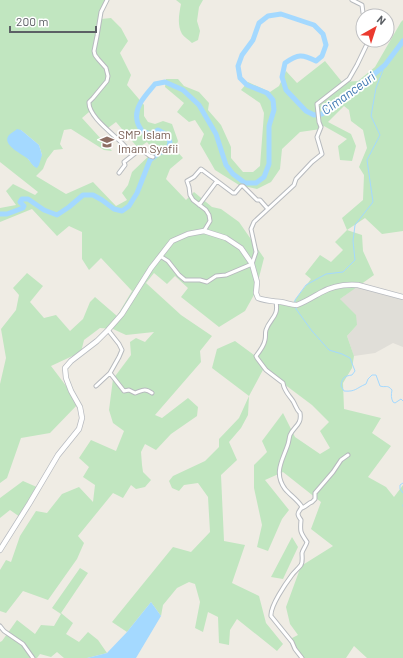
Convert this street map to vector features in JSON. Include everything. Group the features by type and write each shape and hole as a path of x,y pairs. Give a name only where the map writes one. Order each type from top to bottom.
{"street":[{"path":"107,0 101,12 94,51 98,59 104,64 108,76 107,81 89,102 89,106 92,113 132,155"},
{"path":"352,0 362,5 362,8"},
{"path":"160,256 168,261 185,280 200,280 207,282 216,276 226,275 252,264 256,252 251,229 254,222 294,185 296,179 322,154 317,137 321,127 317,104 349,79 365,48"},
{"path":"119,173 125,165 124,162 138,151 142,150 153,157"},
{"path":"204,231 210,221 209,215 206,210 193,200 190,195 187,181 194,177 201,169 233,193 243,186 257,200 260,200 268,209"},
{"path":"199,205 218,182"},
{"path":"0,550 58,455 79,428 82,418 80,407 66,378 66,368 71,361 97,341 122,314 151,268 172,241 188,234 204,231 226,238 241,248 252,264 257,282 256,295 258,298 262,299 295,305 328,289 346,285 358,285 403,297"},
{"path":"276,302 276,313 266,332 264,344 256,356 266,370 283,383 283,388 295,403 296,408 300,413 300,422 290,435 280,464 279,474 285,489 302,505 302,508"},
{"path":"96,386 110,373 122,350 120,344 108,330"},
{"path":"110,373 124,391 129,390 135,393 147,390 152,393"},
{"path":"302,658 292,642 271,616 272,608 292,574 302,563 302,551 306,545 306,542 301,532 301,520 298,512 315,499 315,493 317,490 333,472 341,460 348,454"},
{"path":"0,626 4,631 23,644 33,658"}],"shaded area":[{"path":"360,284 403,298 403,347 393,343 375,353 354,356 347,336 357,325 340,299"}],"green space":[{"path":"0,0 106,0 101,19 111,18 121,28 128,41 120,53 131,75 127,85 144,105 144,116 148,122 155,124 163,121 172,124 178,141 175,149 183,158 170,169 166,179 186,200 194,192 212,207 221,209 239,222 264,258 255,293 245,311 219,327 181,297 188,288 175,276 167,284 154,273 146,283 181,315 212,336 200,351 201,362 155,415 162,418 188,398 198,407 197,416 171,434 156,450 145,444 141,452 143,472 151,480 145,487 136,489 131,485 123,498 113,493 78,536 84,543 77,559 48,600 23,591 6,613 0,611 0,570 6,560 11,562 20,536 36,511 47,513 62,494 79,487 93,502 95,485 83,477 89,467 79,458 91,440 116,451 124,431 113,423 109,410 113,379 131,355 130,342 136,338 145,342 154,332 126,335 113,329 100,328 84,340 81,352 51,366 79,403 50,433 21,438 7,478 0,483 0,384 6,358 1,329 16,310 19,295 13,288 27,273 43,286 30,302 44,318 56,315 70,331 83,319 90,302 95,297 117,316 132,291 101,258 89,270 82,259 82,232 69,226 57,236 32,209 0,222 0,208 16,205 6,191 13,184 35,195 38,192 0,162","holes":["89,112 108,128 116,122 138,148 147,142 154,151 132,172 128,185 122,193 127,200 116,206 93,182 66,194 36,176 43,169 47,159 54,150 63,149 60,144 64,130 71,129 104,150 112,151 82,118","21,130 39,145 42,155 34,166 28,159"]},
{"path":"176,0 203,0 199,7 197,21 200,31 198,40 192,43 180,31 179,19 181,4"},
{"path":"403,20 403,231 382,234 365,218 347,230 342,218 363,200 364,175 359,167 367,148 363,130 351,121 349,110 344,106 328,122 351,134 356,146 352,161 340,160 338,146 347,139 324,126 321,129 300,132 282,149 280,169 271,182 257,189 239,185 215,170 200,144 204,134 195,120 189,122 177,112 184,103 165,87 166,79 178,79 184,86 199,92 209,103 208,110 221,125 231,147 231,158 243,172 253,172 260,166 264,113 260,103 241,90 248,82 270,92 279,86 286,71 297,83 325,61 342,82 358,81 375,67 386,48 395,48 395,32"},
{"path":"347,230 362,235 363,251 374,275 340,299 356,315 357,325 347,336 354,356 352,368 343,383 344,409 381,418 372,433 391,446 368,477 386,487 394,497 403,485 403,658 367,658 354,646 346,658 301,658 288,640 298,635 290,624 286,607 301,566 333,546 311,529 321,502 283,472 265,480 289,510 282,519 268,551 257,547 262,525 254,488 254,465 267,452 262,441 283,413 295,437 320,454 330,448 320,431 329,422 312,405 264,368 249,396 212,368 217,349 235,341 254,355 265,344 265,329 276,311 276,302 292,304 311,279 305,274 320,255 331,262 343,250 335,242"},
{"path":"249,396 248,415 241,428 229,442 237,460 221,475 224,541 245,545 232,583 259,596 266,623 283,644 277,651 237,619 230,630 229,645 219,643 218,617 208,612 203,632 195,628 200,602 195,584 189,582 177,588 163,605 161,616 151,602 127,632 112,622 173,547 191,552 210,532 208,497 198,483 184,485 179,491 172,488 169,481 173,476 205,461 219,447 219,439 239,418"},
{"path":"23,481 39,488 20,517 10,510 0,518 0,498"},
{"path":"292,537 298,547 283,579 271,577"},
{"path":"80,568 88,573 61,613 73,623 66,634 79,642 88,632 98,640 107,653 87,658 64,658 57,652 51,657 40,654 37,658 0,658 0,642 17,620 35,634 41,625 54,626 61,614 52,608"}],"water":[{"path":"17,129 21,130 39,145 42,155 37,168 28,159 10,146 7,139 9,135"},
{"path":"151,602 161,616 136,658 87,658 107,653 127,632"}],"waterway":[{"name":"Cimanceuri","path":"0,214 7,214 23,208 24,206 20,202 22,199 28,199 44,210 57,215 83,195 93,195 114,209 122,211 129,206 137,193 150,160 159,153 168,150 170,142 167,135 158,130 151,134 142,131 138,123 137,115 139,105 155,84 165,82 183,90 199,105 216,134 226,165 233,174 245,183 256,183 264,177 269,164 269,126 274,110 273,100 267,93 247,85 240,78 238,66 242,55 253,40 259,23 268,16 281,14 314,25 323,34 326,45 322,56 316,61 303,56 293,58 285,63 282,77 286,90 306,111 314,115 322,114 360,86 385,65 403,41"},
{"path":"295,303 295,300 306,285 326,274 343,272 355,260 353,241 355,225 373,202 367,160 380,135 371,116 376,88 385,65"},
{"path":"296,306 296,309 312,331 329,350 350,358 355,371 352,375 343,379 341,386 344,391 356,389 366,384 372,375 376,375 380,386 388,387 392,390 391,396 393,402 395,403 401,399 403,401"},
{"path":"403,483 400,485 400,489 403,493"}],"place":[{"name":"SMP Islam Imam Syafii","path":"107,142"}]}
